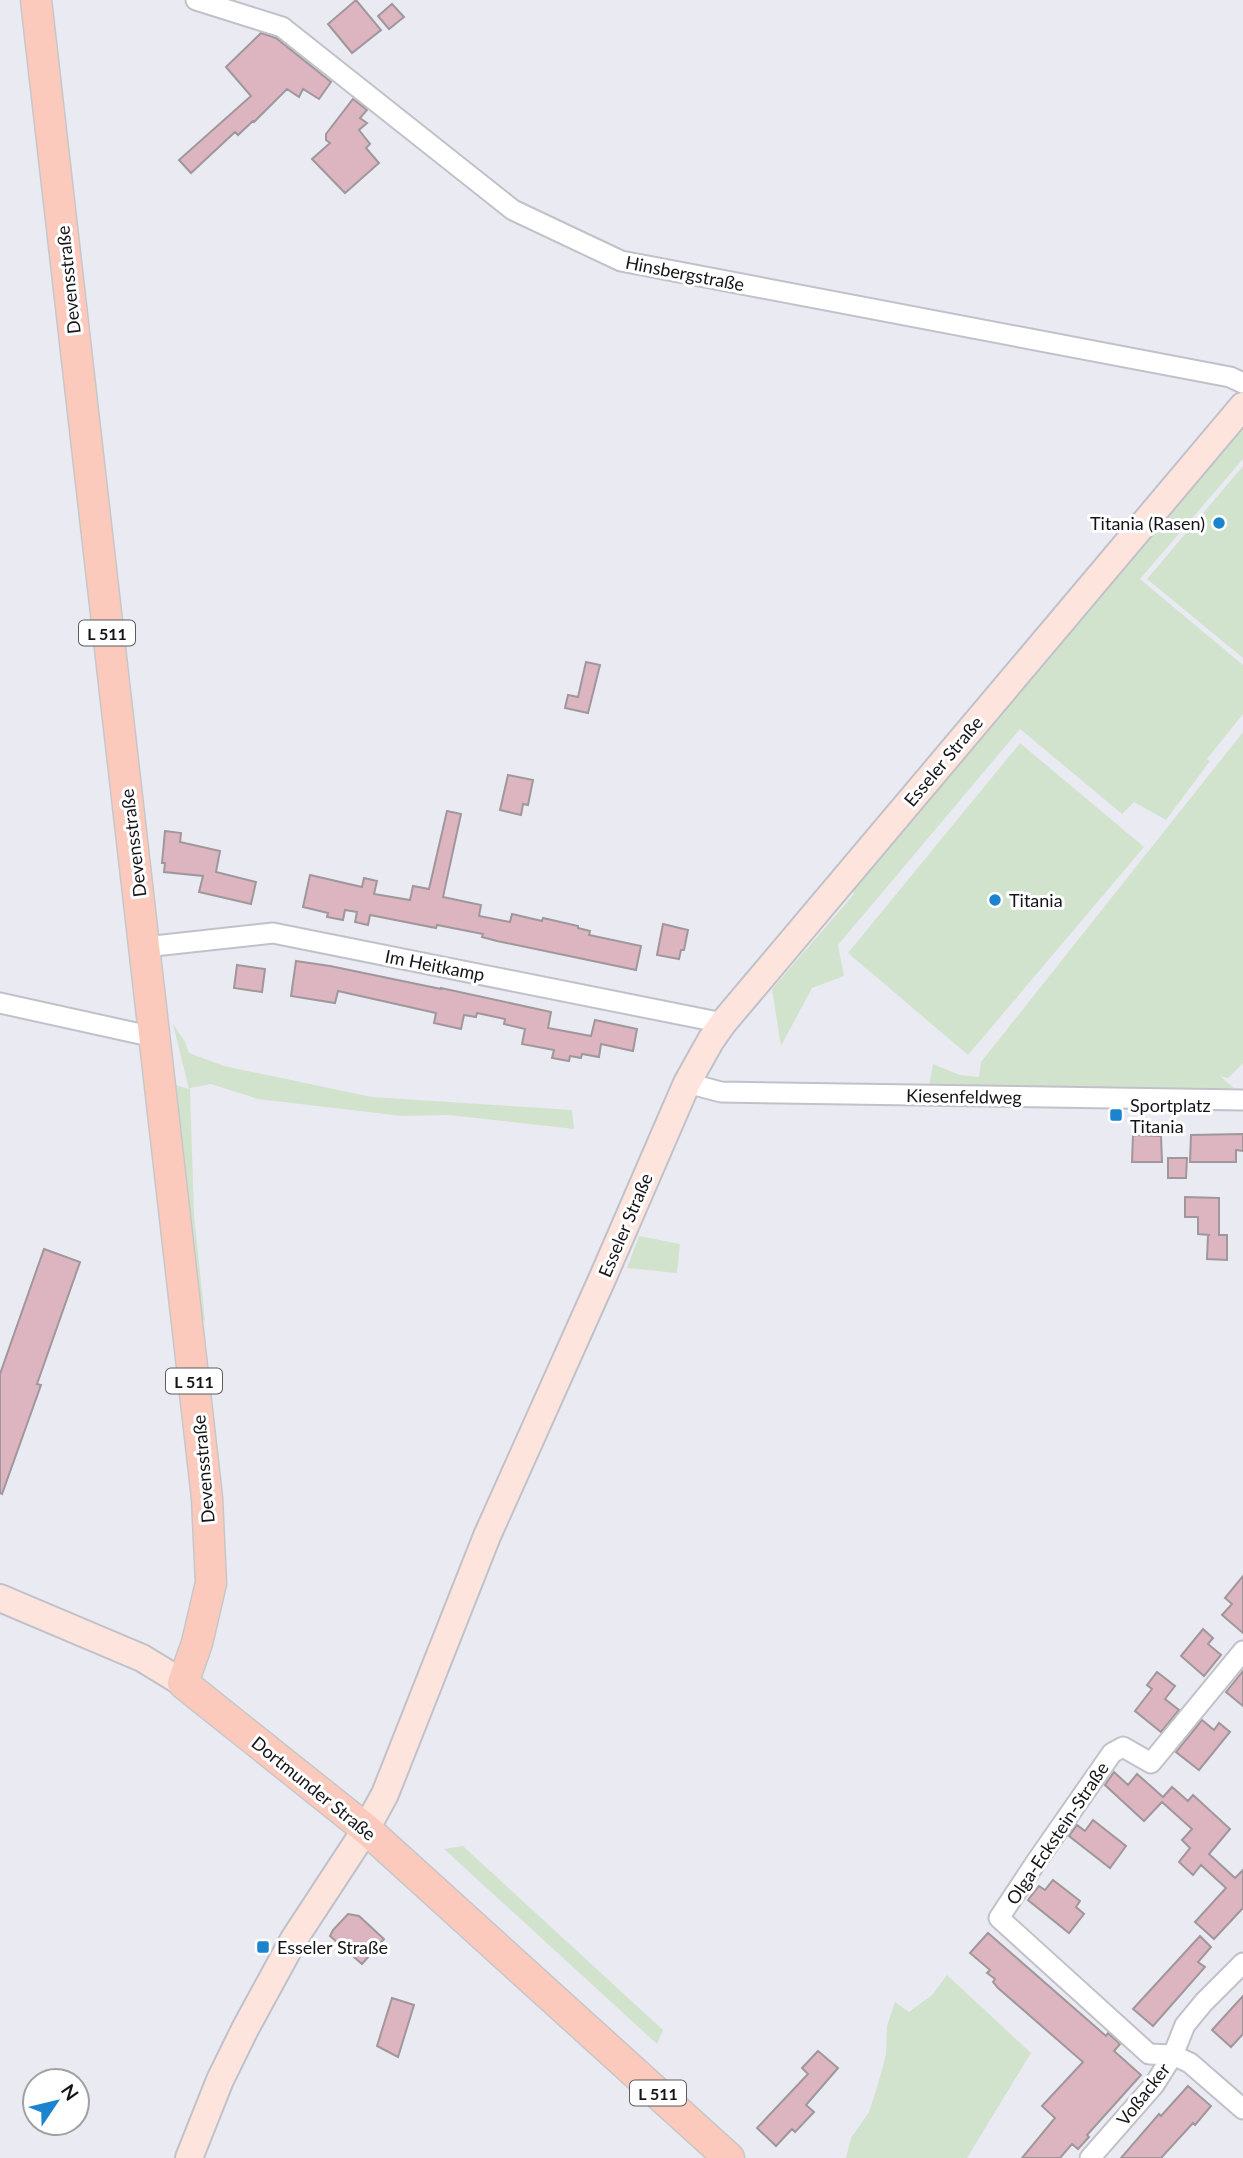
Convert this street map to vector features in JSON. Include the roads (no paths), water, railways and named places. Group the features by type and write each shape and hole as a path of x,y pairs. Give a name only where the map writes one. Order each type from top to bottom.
{"main road":[{"name":"Devensstraße","path":"36,0 207,1498 211,1583 197,1643 183,1683"},
{"name":"Esseler Straße","path":"189,2158 220,2080 276,1971 366,1829 385,1794 487,1536 687,1083 710,1040 1243,406"},
{"name":"Dortmunder Straße","path":"0,1598 142,1658 183,1683 366,1829 729,2158"}],"street":[{"name":"Hinsbergstraße","path":"196,0 282,27 513,211 621,261 1230,377 1243,383"},
{"name":"Im Heitkamp","path":"145,947 273,933 723,1023"},
{"path":"0,1003 154,1037"},
{"name":"Kiesenfeldweg","path":"687,1083 721,1092 1243,1100"},
{"name":"Olga-Eckstein-Straße","path":"1173,2055 1149,2054 999,1918 1112,1753 1123,1747 1151,1763 1243,1651"},
{"name":"Voßacker","path":"1090,2158 1154,2085 1173,2055 1185,2025 1204,2001 1243,1963"},
{"path":"1173,2055 1191,2063 1243,2109"}],"place":[{"name":"Titania (Rasen)","path":"1219,523"},
{"name":"Titania","path":"995,900"},
{"name":"Sportplatz Titania","path":"1116,1115"},
{"name":"Esseler Straße","path":"263,1947"}]}
